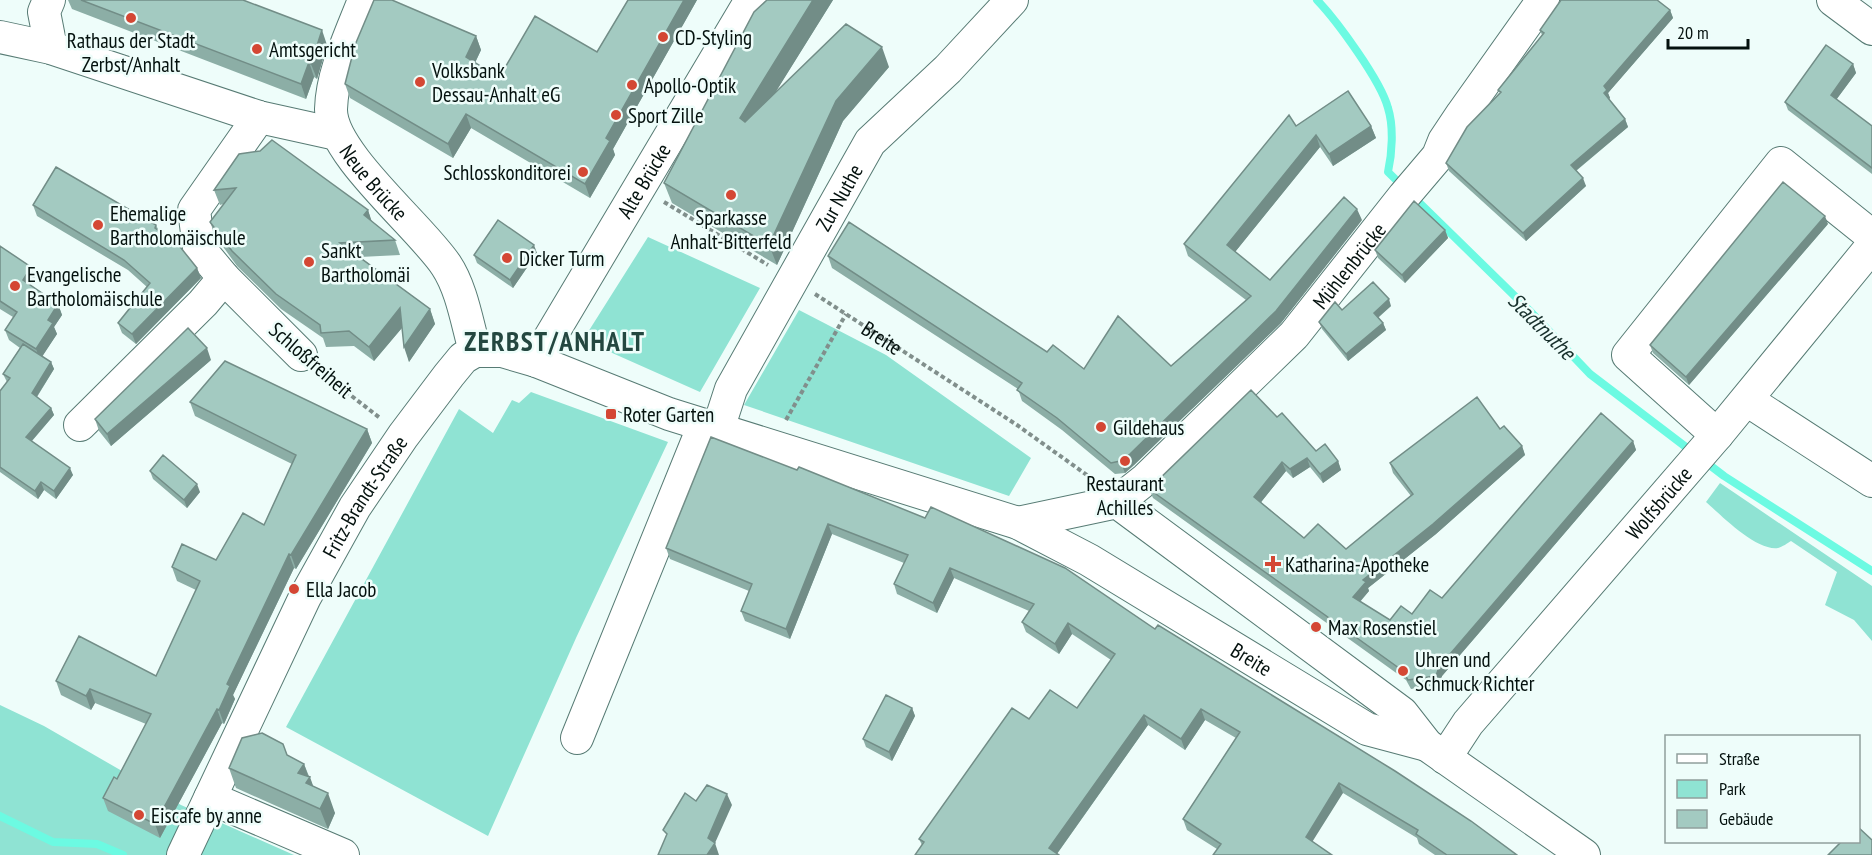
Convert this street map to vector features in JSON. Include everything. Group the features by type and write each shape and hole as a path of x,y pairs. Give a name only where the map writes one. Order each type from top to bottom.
{"street":[{"path":"49,0 44,12 51,48"},
{"name":"Neue Brücke","path":"364,0 334,88 330,111 336,134 351,155 448,267 458,292 475,351"},
{"name":"Alte Brücke","path":"536,360 751,0"},
{"name":"Zur Nuthe","path":"577,738 711,427 870,142 948,69 1012,0"},
{"name":"Mühlenbrücke","path":"1117,502 1146,479 1294,335 1438,156 1444,141 1462,114 1543,0"},
{"path":"1833,0 1872,29"},
{"path":"0,37 51,48 259,117 336,134"},
{"name":"Schloßfreiheit","path":"259,117 194,210 199,248 224,278 301,355"},
{"path":"1717,435 1628,355 1781,163 1872,236"},
{"name":"Wolfsbrücke","path":"1436,751 1468,723 1717,435 1872,246"},
{"path":"80,425 203,303 224,278"},
{"name":"Breite","path":"475,351 502,351 536,360 669,414 1018,523 1089,560 1367,729 1436,751"},
{"name":"Fritz-Brandt-Straße","path":"183,855 305,597 355,507 403,436 463,358 475,351"},
{"path":"1747,400 1872,481"},
{"name":"Breite","path":"1018,523 1117,502 1402,713 1436,751 1584,855"},
{"path":"210,798 343,855"}],"path":[{"name":"Breite","path":"633,195 793,280 1017,425 1089,476 1117,502"},
{"path":"776,447 789,413 846,314"},
{"name":"Schloßfreiheit","path":"301,355 403,436"}],"green space":[{"path":"648,237 760,288 700,392 583,340"},
{"path":"799,310 886,355 1031,458 1009,496 744,405"},
{"path":"531,392 668,442 576,638 488,836 286,727 459,409 493,433 512,400 519,403"},
{"path":"1720,483 1872,586 1872,641 1854,620 1825,605 1837,572 1791,541 1778,548 1760,544 1740,531 1706,502"},
{"path":"0,705 44,726 181,805 294,855 0,855"}],"building":[{"path":"81,0 243,0 322,30 311,64 309,62 301,84"},
{"path":"374,0 392,0 476,36 466,57 499,78 535,16 597,52 628,0 684,0 606,138 610,141 585,184 466,114 448,144 345,84 355,45"},
{"path":"767,0 813,0 740,118 745,122 846,24 882,47 836,101 769,245 664,183 754,12"},
{"path":"1561,0 1657,0 1670,10 1604,86 1607,90 1604,93 1625,119 1571,165 1583,178 1523,233 1446,163 1467,127 1501,92 1498,90 1544,33 1540,30"},
{"path":"1826,45 1853,64 1831,95 1872,126 1872,168 1785,102"},
{"path":"1348,91 1371,126 1329,154 1316,135 1227,245 1270,280 1344,197 1357,209 1276,311 1130,454 1120,461 1111,463 1057,418 1017,390 1022,383 828,256 849,222 1047,352 1053,345 1084,369 1118,316 1171,366 1251,296 1184,244 1289,115 1296,126"},
{"name":"Sankt Bartholomäi","path":"272,140 368,210 364,215 395,240 340,243 430,309 404,347 400,308 369,347 349,331 321,333 320,325 276,294 232,251 210,222 236,188 214,190 239,154 260,151"},
{"path":"56,167 156,225 155,228 181,248 197,268 132,334 118,323 150,283 124,260 33,205"},
{"path":"1783,182 1825,216 1686,377 1650,345"},
{"path":"1414,201 1445,230 1402,275 1375,250"},
{"name":"Dicker Turm","path":"498,220 534,245 510,280 474,255"},
{"path":"0,246 31,267 23,280 58,304 48,320 53,323 36,349 5,330 17,312 0,301"},
{"path":"1373,282 1389,299 1374,313 1383,323 1346,354 1319,322 1335,302 1342,310"},
{"path":"188,328 207,348 107,434 95,419"},
{"path":"23,344 51,362 32,393 51,408 26,437 70,468 54,491 41,482 35,491 0,467 0,391 10,378 3,374"},
{"path":"225,361 367,429 291,555 289,554 227,684 230,686 219,710 217,709 155,824 103,798 114,777 117,779 151,714 90,689 86,696 56,681 79,636 156,676 200,581 172,567 182,544 216,560 243,513 264,525 296,455 190,402"},
{"path":"1251,390 1277,417 1282,413 1316,451 1325,444 1338,461 1320,474 1307,458 1290,469 1282,462 1254,497 1304,538 1318,524 1346,549 1413,494 1390,463 1477,397 1500,429 1504,426 1522,446 1433,524 1363,580 1366,582 1353,597 1390,620 1401,606 1412,614 1430,590 1442,598 1601,413 1633,441 1439,667 1436,676 1408,680 1403,671 1149,489"},
{"path":"711,437 797,470 799,467 925,518 931,507 1065,568 1155,629 1158,625 1395,771 1471,821 1517,855 1447,855 1416,834 1418,830 1339,783 1306,837 1332,855 1213,855 1221,844 1183,819 1240,732 1201,709 1181,739 1144,715 1049,848 1059,855 915,855 924,842 919,839 1012,708 1029,719 1050,690 1077,708 1115,654 1068,623 1055,644 1022,622 1034,604 950,568 933,603 894,584 908,555 828,524 786,629 741,611 752,584 666,548"},
{"path":"163,455 197,484 184,500 150,471"},
{"path":"886,695 912,708 889,752 863,739"},
{"path":"262,733 283,744 287,755 304,764 298,773 310,777 306,783 328,793 320,809 229,768 242,738"},
{"path":"707,785 727,794 708,838 715,843 707,855 658,855 667,834 663,830 685,793 696,801"},
{"path":"1860,829 1872,840 1872,855 1828,855 1840,843 1860,843"}],"waterway":[{"name":"Stadtnuthe","path":"1317,0 1357,52 1384,96 1392,132 1388,172 1529,310 1590,374 1724,476 1872,571"},
{"path":"0,816 53,842 97,844 123,855"}],"place":[{"name":"Rathaus der Stadt Zerbst/Anhalt","path":"131,18"},
{"name":"CD-Styling","path":"663,37"},
{"name":"Amtsgericht","path":"257,49"},
{"name":"Volksbank Dessau-Anhalt eG","path":"420,82"},
{"name":"Apollo-Optik","path":"632,85"},
{"name":"Sport Zille","path":"616,115"},
{"name":"Schlosskonditorei","path":"583,172"},
{"name":"Sparkasse Anhalt-Bitterfeld","path":"731,195"},
{"name":"Ehemalige Bartholomäischule","path":"98,225"},
{"name":"Dicker Turm","path":"507,258"},
{"name":"Sankt Bartholomäi","path":"309,262"},
{"name":"Evangelische Bartholomäischule","path":"15,286"},
{"name":"Roter Garten","path":"611,414"},
{"name":"Gildehaus","path":"1101,427"},
{"name":"Restaurant Achilles","path":"1125,461"},
{"name":"Katharina-Apotheke","path":"1273,564"},
{"name":"Ella Jacob","path":"294,589"},
{"name":"Max Rosenstiel","path":"1316,627"},
{"name":"Uhren und Schmuck Richter","path":"1403,671"},
{"name":"Eiscafe by anne","path":"139,815"}],"district":[{"name":"ZERBST/ANHALT","path":"555,341"}]}
